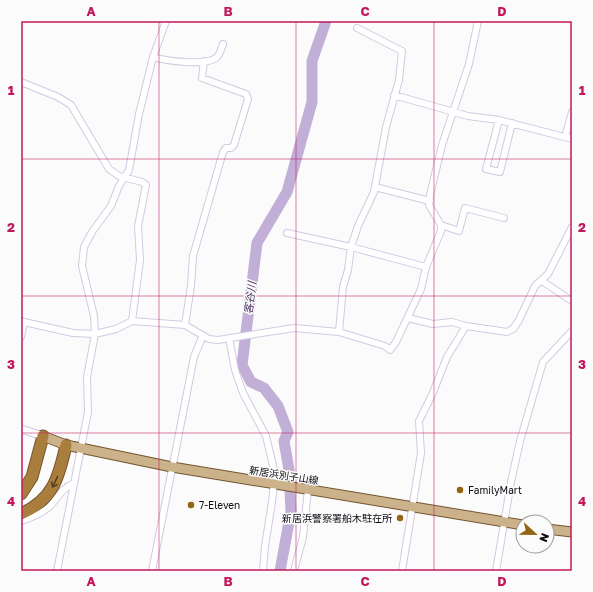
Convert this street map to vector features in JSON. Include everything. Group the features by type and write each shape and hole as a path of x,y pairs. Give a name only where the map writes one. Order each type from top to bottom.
{"highway":[{"path":"21,494 32,477 43,436"},
{"path":"21,514 47,497 61,470 66,445"}],"main road":[{"name":"新居浜別子山線","path":"43,436 81,449 172,467 515,524"},
{"path":"555,530 572,532"}],"street":[{"path":"57,571 88,412 88,377 95,334 92,309 82,266 82,257 84,247 92,232 111,206 131,163 139,114 153,57 166,21"},
{"path":"21,337 22,322 73,334 95,334 116,329 132,321 185,325 203,335 218,340 294,328 339,332 385,346 390,350 408,318 421,289 426,267 441,231 440,225 429,205 442,145 469,64 478,21"},
{"path":"339,332 343,287 348,270 351,246 375,187 386,127 399,80 402,51 357,28"},
{"path":"153,57 171,62 204,61 216,58 223,44"},
{"path":"185,325 191,286 193,256 223,152 226,148 231,148 234,145 248,99 246,94 202,78 204,61"},
{"path":"21,82 53,94 71,105 109,169 124,177 142,182 146,185 138,226 140,260 132,321"},
{"path":"394,95 481,119 499,120 572,139"},
{"path":"565,137 572,112"},
{"path":"499,120 486,169 500,172 512,123"},
{"path":"375,187 430,201"},
{"path":"440,225 459,231 465,208 504,218"},
{"path":"408,318 433,324 452,322 466,326 507,332 513,329 519,320 532,292 548,274 572,229"},
{"path":"287,233 351,246 426,267"},
{"path":"542,281 572,301"},
{"path":"402,571 421,453 419,421 447,357 466,326"},
{"path":"496,571 520,441 543,362 572,331"},
{"path":"152,571 194,357 203,335"},
{"path":"230,338 235,370 244,393 266,436 277,485 264,546 263,571"},
{"path":"21,429 43,436"},
{"path":"21,521 33,517 49,507 68,485 73,484"},
{"path":"294,571 303,537 306,490"}],"waterway":[{"name":"客谷川","path":"280,571 291,511 289,470 284,441 288,432 278,406 264,388 251,382 242,365 257,243 287,192 312,102 312,61 326,21"}],"place":[{"name":"FamilyMart","path":"460,490"},
{"name":"7-Eleven","path":"191,505"},
{"name":"新居浜警察署船木駐在所","path":"400,518"}]}
